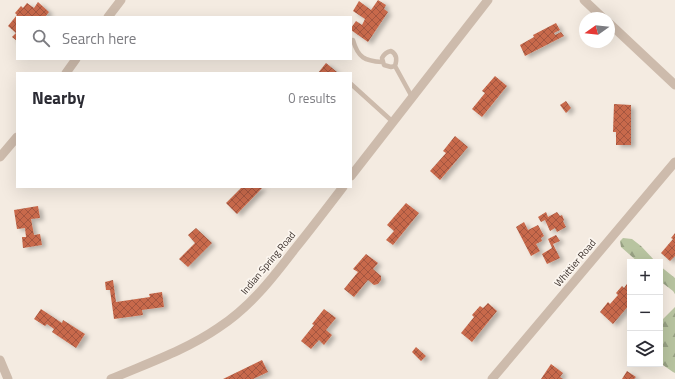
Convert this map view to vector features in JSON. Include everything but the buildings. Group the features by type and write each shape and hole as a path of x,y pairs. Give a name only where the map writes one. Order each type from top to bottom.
{"street":[{"path":"109,16 121,0"},
{"path":"352,175 488,0"},
{"path":"584,0 597,12"},
{"path":"615,29 675,86"},
{"path":"67,72 75,60"},
{"path":"0,157 16,138"},
{"name":"Whittier Road","path":"492,379 675,162"},
{"name":"Indian Spring Road","path":"111,379 198,340 238,314 256,297 271,279 342,188"},
{"path":"0,360 8,379"}],"lane":[{"path":"353,40 355,48 365,59 382,62 384,65 391,67 395,66"},
{"path":"382,62 382,58 387,52 394,52 396,57 395,66 412,97"},
{"path":"352,85 393,122"}],"green space":[{"path":"623,238 632,239 653,259 635,259 621,247 620,241"},
{"path":"663,268 675,278 675,294 663,283"},
{"path":"675,307 675,373 663,365 663,319"}]}
